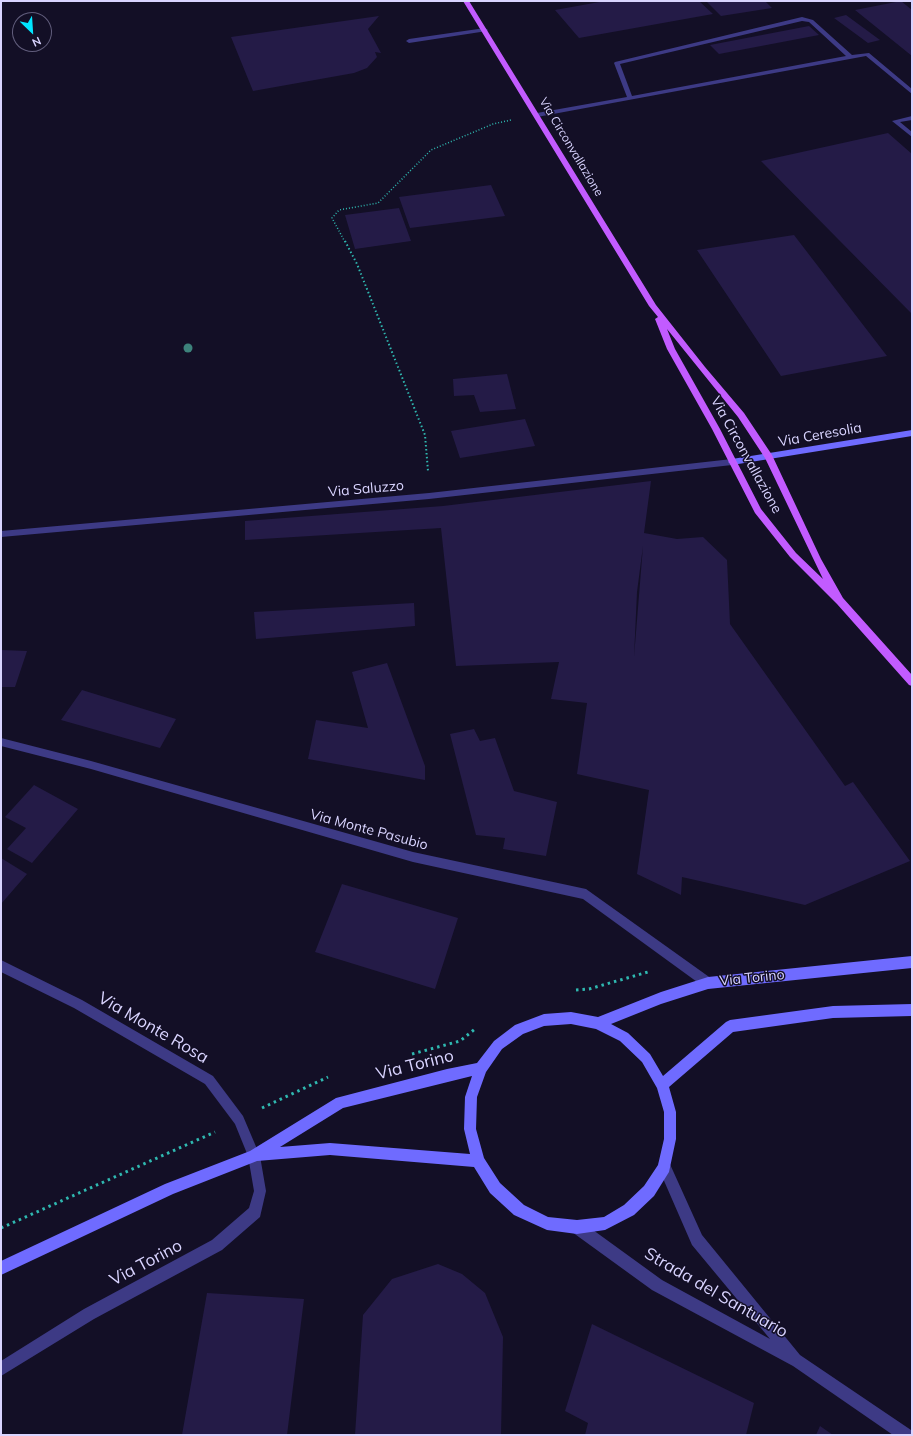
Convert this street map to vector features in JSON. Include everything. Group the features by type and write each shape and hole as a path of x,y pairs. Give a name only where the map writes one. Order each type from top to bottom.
{"main road":[{"name":"Via Circonvallazione","path":"466,1 653,306 740,415 769,457 818,559 840,600"},
{"name":"Via Circonvallazione","path":"653,306 671,349 716,429 758,511 793,555 840,600 912,682"},
{"name":"Via Ceresolia","path":"732,462 912,433"},
{"name":"Via Torino","path":"598,1023 661,998 708,982 912,962"},
{"path":"662,1085 730,1026 833,1012 912,1010"},
{"path":"571,1018 598,1023 624,1037 646,1058 662,1085 670,1112 670,1139 664,1167 650,1191 630,1210 605,1223 577,1227 547,1223 519,1210 495,1188 478,1161 470,1130 471,1097 482,1068 498,1045 519,1029 544,1020 571,1018"},
{"name":"Via Torino","path":"1,1268 170,1189 254,1156 340,1102 447,1075 482,1068"},
{"name":"Via Torino","path":"254,1156 330,1149 478,1161"}],"street":[{"path":"630,97 617,63 802,19 811,21 852,57"},
{"path":"409,41 485,30"},
{"path":"537,115 867,54 912,92"},
{"path":"912,118 895,121 912,135"},
{"name":"Via Saluzzo","path":"1,534 430,496 732,462"},
{"name":"Via Monte Pasubio","path":"1,742 91,765 414,857 586,894 708,982"},
{"name":"Via Monte Rosa","path":"1,966 78,1004 209,1080 239,1120 254,1156"},
{"name":"Via Torino","path":"1,1369 89,1314 217,1245 255,1212 260,1191 254,1156"},
{"name":"Strada del Santuario","path":"664,1167 697,1240 798,1361"},
{"name":"Strada del Santuario","path":"577,1227 657,1285 798,1361 906,1435"}],"path":[{"path":"430,496 425,435 357,264 332,218 339,210 378,203 431,150 493,124 537,115"},
{"path":"1,1228 204,1138"}],"building":[{"path":"605,1 699,1 713,14 579,38 555,10"},
{"path":"706,1 765,1 772,8 721,16"},
{"path":"901,1 912,10 912,56 855,10"},
{"path":"846,15 880,40 868,43 834,18"},
{"path":"379,16 368,29 381,53 375,52 377,57 367,68 354,73 253,91 231,37"},
{"path":"809,26 819,35 719,54 710,45"},
{"path":"888,133 912,154 912,314 761,161"},
{"path":"491,185 505,216 410,228 399,197"},
{"path":"399,208 411,241 355,249 345,215"},
{"path":"794,235 887,356 781,376 697,250"},
{"path":"507,374 516,409 480,412 474,395 454,396 453,379"},
{"path":"525,419 535,446 460,458 451,431"},
{"path":"651,481 644,533 677,539 703,537 727,560 730,624 845,786 853,782 910,861 805,905 682,877 681,895 637,874 649,790 577,774 587,703 551,699 559,662 456,666 441,528 245,540 245,521 443,506","holes":["643,546 634,657 637,592"]},
{"path":"414,603 415,626 256,639 254,612"},
{"path":"1,650 27,651 15,687 1,687"},
{"path":"387,663 425,766 425,780 308,759 316,720 368,728 352,672"},
{"path":"82,690 176,719 160,748 61,720"},
{"path":"474,729 480,741 495,738 514,791 557,802 546,856 503,849 505,838 476,835 450,734"},
{"path":"34,785 78,809 32,863 7,849 26,828 5,817"},
{"path":"1,858 27,874 1,904"},
{"path":"342,884 458,918 435,989 315,952"},
{"path":"438,1264 462,1274 485,1293 503,1337 501,1435 355,1435 363,1315 392,1279"},
{"path":"207,1293 304,1299 287,1435 182,1435"},
{"path":"592,1324 754,1403 746,1435 585,1435 588,1423 565,1411"},
{"path":"820,1426 833,1435 816,1435"}]}
